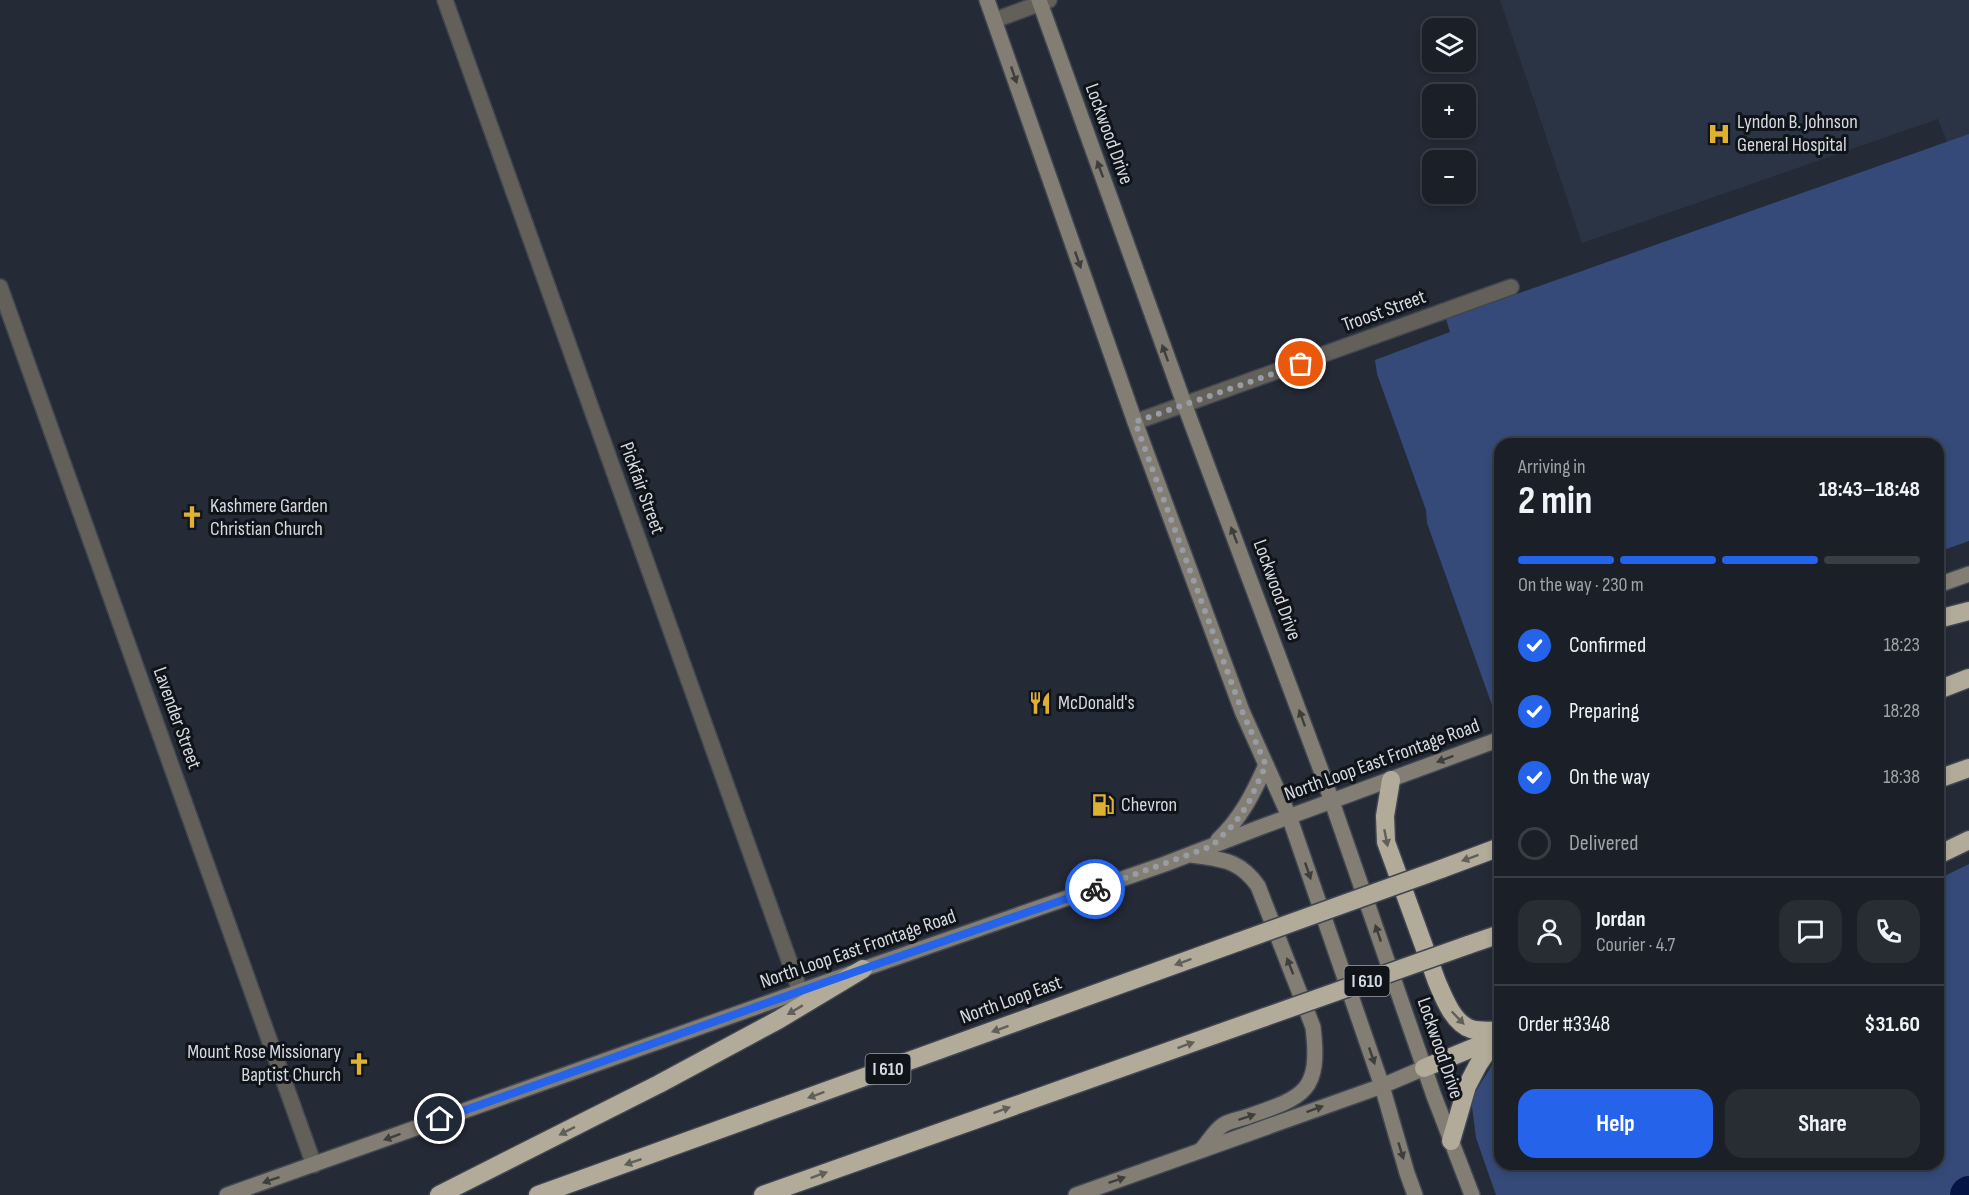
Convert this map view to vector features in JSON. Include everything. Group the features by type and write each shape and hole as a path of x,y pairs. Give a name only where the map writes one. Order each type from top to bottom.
{"highway":[{"path":"1944,617 1969,611"},
{"path":"1944,688 1969,678"},
{"path":"1944,777 1969,768"},
{"path":"1391,780 1384,826 1386,842 1442,993 1452,1013 1470,1029 1494,1034"},
{"path":"1944,852 1969,840"},
{"name":"North Loop East","path":"538,1195 1494,849"},
{"name":"I 610","path":"764,1195 1494,936"},
{"path":"439,1195 669,1079 778,1020 863,969"},
{"path":"1424,1068 1494,1037"},
{"path":"1451,1141 1467,1086 1494,1042"}],"main road":[{"path":"987,0 1135,422 1242,711 1289,816 1382,1086 1415,1195"},
{"name":"Lockwood Drive","path":"1043,1 1185,406 1332,801 1424,1068 1472,1195"},
{"path":"1944,583 1969,573"},
{"name":"North Loop East Frontage Road","path":"227,1195 1190,855 1289,816 1494,742"},
{"path":"1212,846 1241,814 1266,765"},
{"path":"1190,855 1232,862 1247,872 1258,886 1314,1028 1316,1048 1312,1077 1301,1094 1283,1104 1223,1125 1201,1150"},
{"path":"1076,1195 1382,1086 1424,1068"}],"street":[{"name":"Pickfair Street","path":"445,0 800,991"},
{"path":"994,20 1043,1"},
{"name":"Lavender Street","path":"0,287 314,1165"},
{"name":"Troost Street","path":"1135,422 1185,406 1511,287"}],"shaded area":[{"name":"Lyndon B. Johnson General Hospital","path":"1500,0 1969,0 1969,150 1953,156 1938,119 1582,243"},
{"path":"1969,134 1969,541 1944,550 1944,438 1494,438 1493,708 1427,523 1426,510 1377,374 1375,360 1450,332 1446,319"},
{"path":"1969,864 1969,1195 1496,1195 1476,1138 1471,1099 1494,1064 1494,1170 1944,1170 1944,876"}],"way so far":[{"path":"1095,889 1212,846 1234,824 1248,804 1266,765 1242,711 1135,422 1301,364"}],"place":[{"name":"Lyndon B. Johnson General Hospital","path":"1719,134"},
{"name":"Kashmere Garden Christian Church","path":"192,517"},
{"name":"McDonald's","path":"1040,703"},
{"name":"Chevron","path":"1103,805"},
{"name":"Mount Rose Missionary Baptist Church","path":"359,1064"}],"route":[{"path":"440,1119 1095,889"}]}
